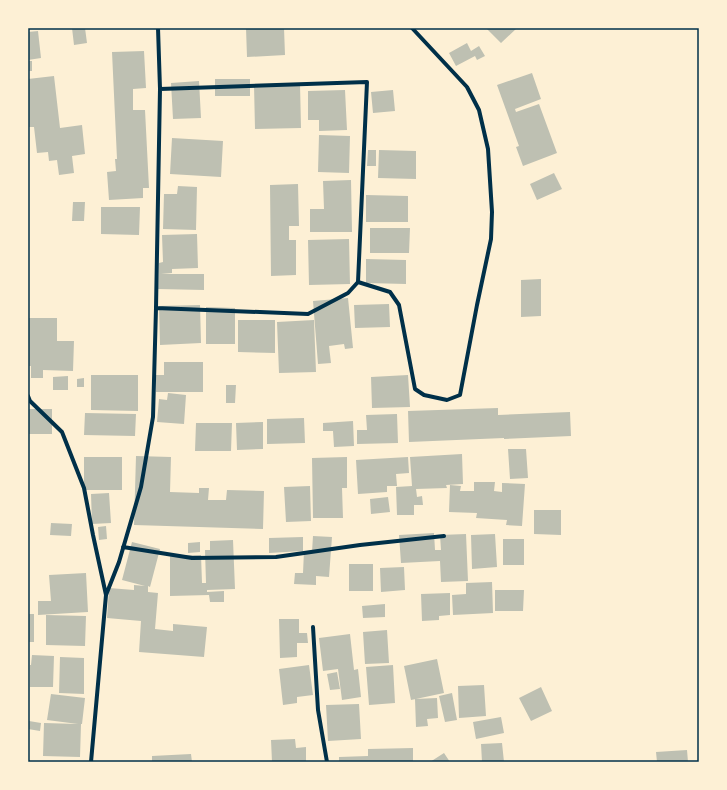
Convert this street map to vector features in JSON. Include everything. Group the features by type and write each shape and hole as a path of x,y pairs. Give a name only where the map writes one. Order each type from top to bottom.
{"street":[{"path":"91,762 106,595 123,547 141,486 153,417 160,89 158,28"},
{"path":"358,282 390,292 399,306 415,389 424,395 447,400 460,395 491,239 492,212 488,149 479,110 467,88 412,28"},
{"path":"156,308 308,314 348,293 358,282 367,82 160,89"},
{"path":"28,396 30,401 62,432 84,488 106,595"},
{"path":"123,547 192,558 276,557 360,545 444,536"},
{"path":"313,627 318,710 327,762"}],"building":[{"path":"72,28 85,28 87,43 74,45"},
{"path":"246,28 284,28 285,55 247,57"},
{"path":"486,28 517,28 501,43"},
{"path":"38,31 41,58 28,60 28,32"},
{"path":"467,43 471,51 479,46 485,56 477,60 475,56 456,66 449,53"},
{"path":"144,51 146,88 133,89 133,110 145,110 149,188 143,188 143,198 109,200 107,172 116,171 115,159 117,159 112,52"},
{"path":"28,61 32,61 32,71 28,71"},
{"path":"532,73 541,99 515,109 516,112 539,104 557,153 523,166 516,147 519,146 497,85"},
{"path":"54,76 60,128 82,125 85,154 72,156 74,173 59,175 57,160 49,161 48,152 37,153 34,127 28,127 28,79"},
{"path":"215,79 250,79 250,96 215,96"},
{"path":"199,81 201,118 173,119 171,83"},
{"path":"300,84 301,128 255,129 254,85"},
{"path":"345,90 347,130 319,131 319,120 308,120 308,91"},
{"path":"393,90 395,111 373,113 371,92"},
{"path":"319,135 350,136 349,173 318,172"},
{"path":"172,138 223,141 221,177 170,174"},
{"path":"368,150 376,150 376,166 367,166"},
{"path":"379,150 416,151 416,179 378,178"},
{"path":"554,173 562,189 537,200 530,184"},
{"path":"351,180 352,232 310,232 310,209 324,209 323,181"},
{"path":"298,184 299,226 289,226 289,240 296,240 296,275 271,276 270,185"},
{"path":"178,186 197,187 196,230 163,229 164,194 177,194"},
{"path":"366,195 408,196 408,222 366,222"},
{"path":"73,202 85,202 84,221 72,221"},
{"path":"101,207 140,207 139,235 101,234"},
{"path":"370,228 410,228 409,253 370,253"},
{"path":"197,234 198,268 172,269 172,273 161,274 204,274 204,290 158,289 159,263 163,262 162,235"},
{"path":"349,239 350,284 309,285 308,240"},
{"path":"366,259 406,260 406,284 366,283"},
{"path":"541,279 541,316 521,317 521,280"},
{"path":"348,298 353,348 345,349 344,344 329,346 331,363 318,364 313,301"},
{"path":"389,304 390,327 355,328 354,305"},
{"path":"200,305 201,343 160,345 159,306"},
{"path":"206,307 235,308 235,344 206,344"},
{"path":"28,318 57,318 57,341 74,341 73,371 43,370 43,378 31,378 31,366 28,366"},
{"path":"238,320 275,320 275,353 238,352"},
{"path":"314,320 316,372 279,373 277,322"},
{"path":"164,362 203,362 203,392 156,392 156,375 164,375"},
{"path":"91,375 138,375 138,411 91,410"},
{"path":"408,375 410,407 372,408 371,377"},
{"path":"68,376 68,390 53,390 53,377"},
{"path":"84,378 84,387 77,387 77,379"},
{"path":"226,385 236,385 235,403 226,403"},
{"path":"168,393 186,395 184,424 157,422 159,399 167,400"},
{"path":"498,408 498,415 570,412 571,436 409,442 408,411"},
{"path":"28,409 52,409 52,434 28,434"},
{"path":"85,413 136,414 135,436 84,435"},
{"path":"397,414 398,443 357,444 357,430 367,430 366,415"},
{"path":"304,418 305,443 267,444 267,419"},
{"path":"353,421 354,446 334,447 333,431 323,431 323,423"},
{"path":"263,422 263,449 237,450 236,423"},
{"path":"196,423 232,423 231,451 195,451"},
{"path":"508,449 526,449 528,478 510,479"},
{"path":"462,454 463,484 446,485 447,488 416,489 417,497 422,496 423,505 414,505 414,515 397,515 396,487 412,486 410,457"},
{"path":"136,456 171,457 170,492 199,493 199,488 209,488 208,500 226,500 227,490 264,491 263,529 134,525"},
{"path":"84,457 122,457 122,490 84,490"},
{"path":"347,457 347,488 342,488 343,518 313,518 312,458"},
{"path":"408,457 409,473 396,474 397,486 387,486 387,492 358,494 356,460"},
{"path":"474,482 495,482 494,491 502,492 502,483 525,484 522,526 506,525 507,520 476,518 477,513 449,512 450,485 461,486 460,491 474,491"},
{"path":"310,486 311,521 286,522 284,487"},
{"path":"109,493 111,523 92,524 91,494"},
{"path":"388,497 390,512 371,514 370,499"},
{"path":"534,510 561,510 561,535 534,534"},
{"path":"51,523 72,524 71,536 50,535"},
{"path":"106,526 107,539 99,540 98,527"},
{"path":"434,533 435,550 441,550 440,535 466,534 468,581 441,582 440,561 401,563 399,535"},
{"path":"495,534 497,567 472,569 471,535"},
{"path":"313,536 332,537 329,577 316,576 316,585 294,584 295,573 303,573 304,551 312,552"},
{"path":"303,537 303,551 269,553 269,538"},
{"path":"503,539 524,539 524,565 503,565"},
{"path":"233,540 235,589 207,590 207,592 224,591 224,602 210,602 209,595 170,596 170,555 201,555 202,583 206,583 205,550 210,550 210,541"},
{"path":"132,542 160,549 150,587 148,586 148,592 158,593 155,629 173,631 173,624 207,627 204,657 139,652 141,621 107,618 109,588 134,590 134,585 145,586 122,580"},
{"path":"200,542 200,552 188,553 188,543"},
{"path":"349,564 373,564 373,591 349,591"},
{"path":"404,567 405,590 381,592 380,568"},
{"path":"86,573 88,612 38,615 38,601 51,601 49,575"},
{"path":"492,582 493,613 453,615 452,595 466,594 466,583"},
{"path":"495,590 524,590 523,611 495,611"},
{"path":"450,593 450,615 439,616 439,620 422,621 421,594"},
{"path":"385,604 385,617 363,618 362,606"},
{"path":"28,614 34,614 34,642 28,642"},
{"path":"46,615 86,616 85,646 46,645"},
{"path":"279,619 299,619 299,633 307,633 308,643 297,643 297,657 280,658"},
{"path":"387,630 389,663 365,664 363,632"},
{"path":"350,634 354,670 358,669 361,697 342,700 338,669 323,671 319,638"},
{"path":"32,655 54,656 53,687 30,687 30,665"},
{"path":"60,657 84,658 84,694 59,693"},
{"path":"437,659 444,693 411,700 404,666"},
{"path":"309,665 313,695 297,697 297,703 283,705 279,669"},
{"path":"393,665 395,703 369,705 366,667"},
{"path":"337,672 340,689 330,690 327,674"},
{"path":"484,685 486,716 459,718 458,686"},
{"path":"541,687 552,711 531,721 519,698"},
{"path":"452,693 457,720 445,722 439,696"},
{"path":"51,694 85,698 81,724 80,757 43,756 44,723 78,724 47,720"},
{"path":"437,698 438,718 427,719 428,726 416,727 415,699"},
{"path":"359,704 361,739 328,741 326,705"},
{"path":"501,717 504,733 476,739 473,722"},
{"path":"29,721 41,723 40,731 28,729"},
{"path":"295,739 296,748 306,747 306,762 272,762 271,740"},
{"path":"502,743 504,762 482,762 481,744"},
{"path":"413,748 413,762 339,762 339,757 368,756 368,749"},
{"path":"687,750 688,762 657,762 656,752"},
{"path":"444,753 450,762 430,762"},
{"path":"191,754 192,762 152,762 152,756"}]}
